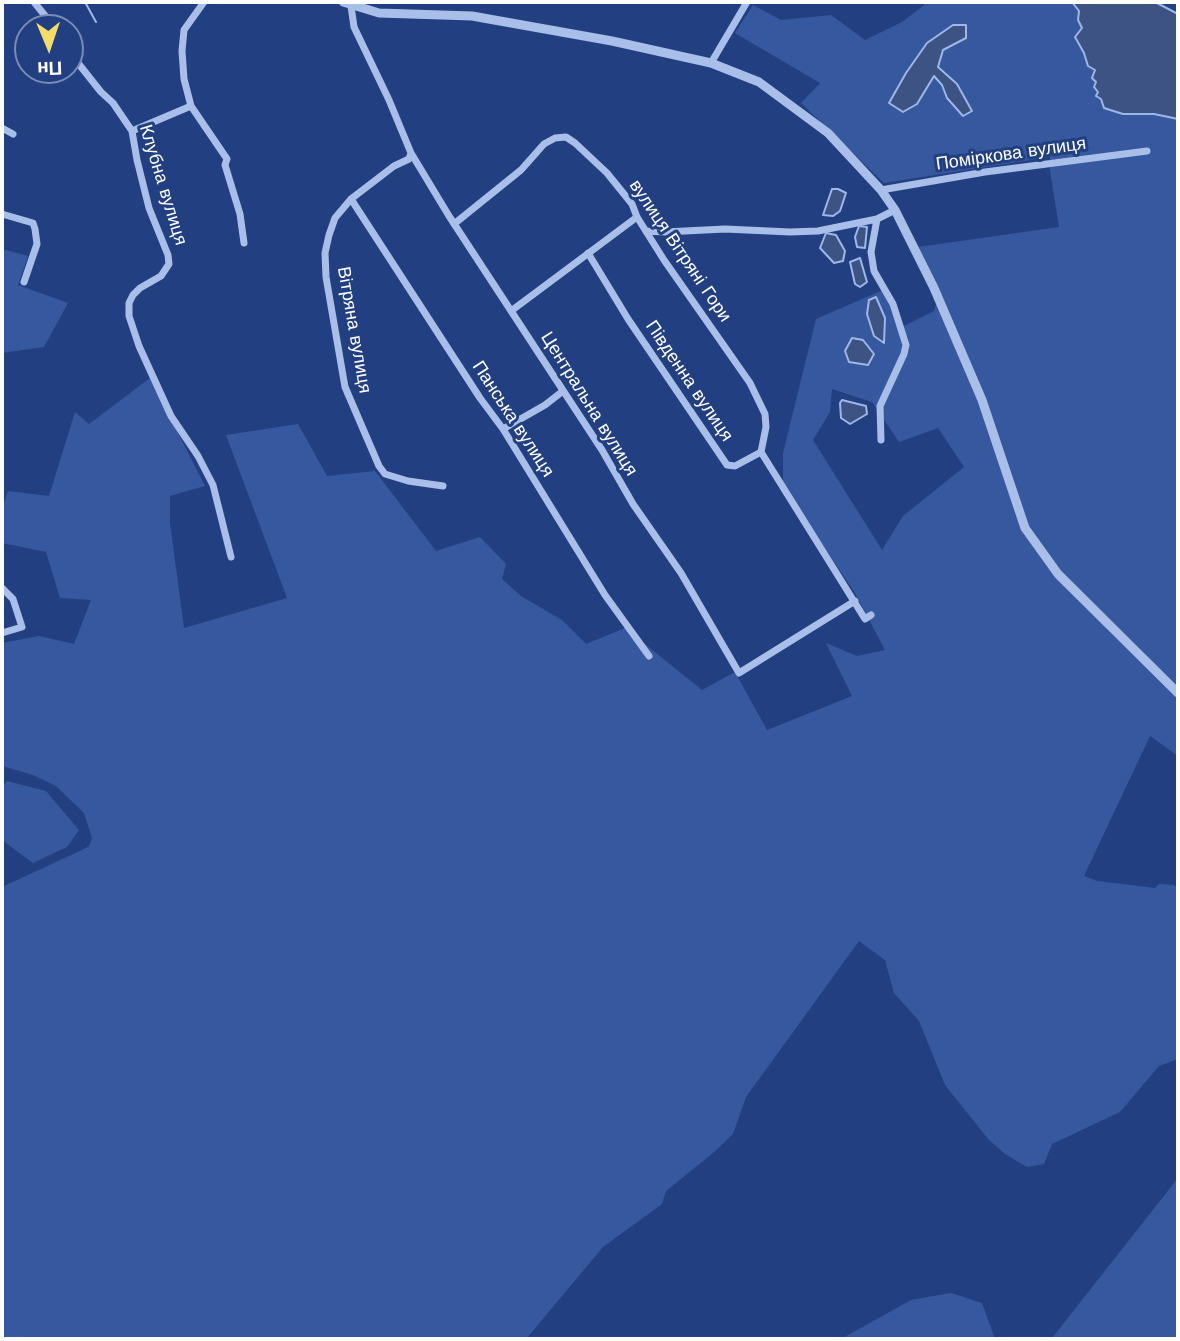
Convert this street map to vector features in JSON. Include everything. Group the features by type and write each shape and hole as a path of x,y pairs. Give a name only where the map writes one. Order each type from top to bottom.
{"street":[{"path":"204,2 184,30 181,51 184,79 191,106 227,159 225,165 240,214 244,243"},
{"path":"711,63 747,2"},
{"path":"347,4 379,13 472,16 612,41 711,63 759,82 828,133 881,190 895,210 934,288 982,400 1026,528 1058,573 1178,693"},
{"path":"347,4 354,27 411,153"},
{"name":"Клубна вулиця","path":"84,71 100,92 113,103 132,131 149,208 169,264 161,276 133,295 129,303 129,316 139,346 171,416 198,456 213,485 231,557"},
{"path":"132,131 191,106"},
{"path":"2,128 13,134"},
{"name":"вулиця Вітряні Гори","path":"454,223 521,170 544,144 555,138 566,137 575,143 625,193 636,218 737,362 765,414 766,427 761,452"},
{"name":"Поміркова вулиця","path":"881,190 985,172 1147,152"},
{"name":"Вітряна вулиця","path":"411,153 409,159 394,166 351,199 335,218 325,253 326,277 345,387 379,466 386,474 408,481 443,486"},
{"name":"Центральна вулиця","path":"411,153 633,504 681,573 739,673 855,601"},
{"name":"Панська вулиця","path":"351,199 503,429 604,595 649,656"},
{"path":"646,231 818,231 877,219 895,210"},
{"path":"2,214 33,223 36,229 37,244 24,282"},
{"path":"511,311 636,218"},
{"path":"877,219 871,252 874,271 893,304 906,345 880,406 881,440"},
{"name":"Південна вулиця","path":"588,253 628,319 727,465 734,466 761,452"},
{"path":"503,429 545,405 563,391"},
{"path":"761,452 865,619 871,615"},
{"path":"2,588 13,599 22,627 2,633"}],"shaded area":[{"path":"928,2 1072,2 1079,11 1083,28 1075,37 1088,66 1095,70 1101,98 1123,114 1154,114 1178,119 1178,756 1150,736 1084,876 1097,881 1155,888 1159,884 1174,885 1178,889 1178,1059 1159,1066 1120,1112 1052,1144 1044,1164 1027,1167 1005,1154 989,1140 945,1085 919,1021 894,993 885,960 859,941 746,1097 733,1134 666,1191 662,1204 603,1247 526,1339 2,1339 2,887 84,849 89,846 92,838 84,813 56,786 33,775 2,766 2,643 39,636 74,644 91,600 60,598 46,552 2,543 2,508 8,491 49,496 75,412 89,424 150,378 205,486 170,496 170,523 184,628 287,598 226,435 298,424 327,476 375,471 436,551 480,537 506,564 502,579 521,596 562,620 586,644 625,628 702,690 735,672 767,730 852,696 826,643 857,656 885,650 855,593 783,486 783,453 816,319 883,290 904,326 934,311 938,299 918,247 1059,227 1050,157 884,183 801,103 820,83 735,33 753,5 781,20 831,15 865,40 902,22","holes":["832,389 872,402 899,442 938,428 964,467 903,516 882,550 813,440 830,412"]},
{"path":"1072,2 1155,2 1178,14 1178,119 1154,114 1123,114 1104,108 1101,99 1096,96 1096,82 1092,78 1095,70 1088,66 1075,37 1082,28 1078,20 1079,11"},
{"path":"953,25 966,25 966,38 943,50 938,67 957,84 972,111 963,116 947,98 942,85 934,76 917,104 903,112 889,103 927,43"},
{"path":"832,189 846,193 840,211 833,216 823,215"},
{"path":"859,226 867,227 865,248 857,247 855,237"},
{"path":"826,233 836,235 845,251 843,261 834,263 820,248"},
{"path":"2,249 28,256 18,285 68,303 44,347 2,353"},
{"path":"860,258 867,282 860,287 855,284 850,262"},
{"path":"876,297 885,318 884,343 874,336 867,314 869,300"},
{"path":"852,338 863,340 874,354 868,365 849,362 845,351"},
{"path":"842,400 866,406 867,414 850,424 841,418"},
{"path":"7,781 46,791 79,830 67,847 33,863 2,840 2,787"},
{"path":"1178,1178 1178,1338 1043,1339 1052,1338"},
{"path":"951,1293 982,1303 995,1339 841,1339 911,1300"}],"waterway":[{"path":"85,2 96,22"}]}
